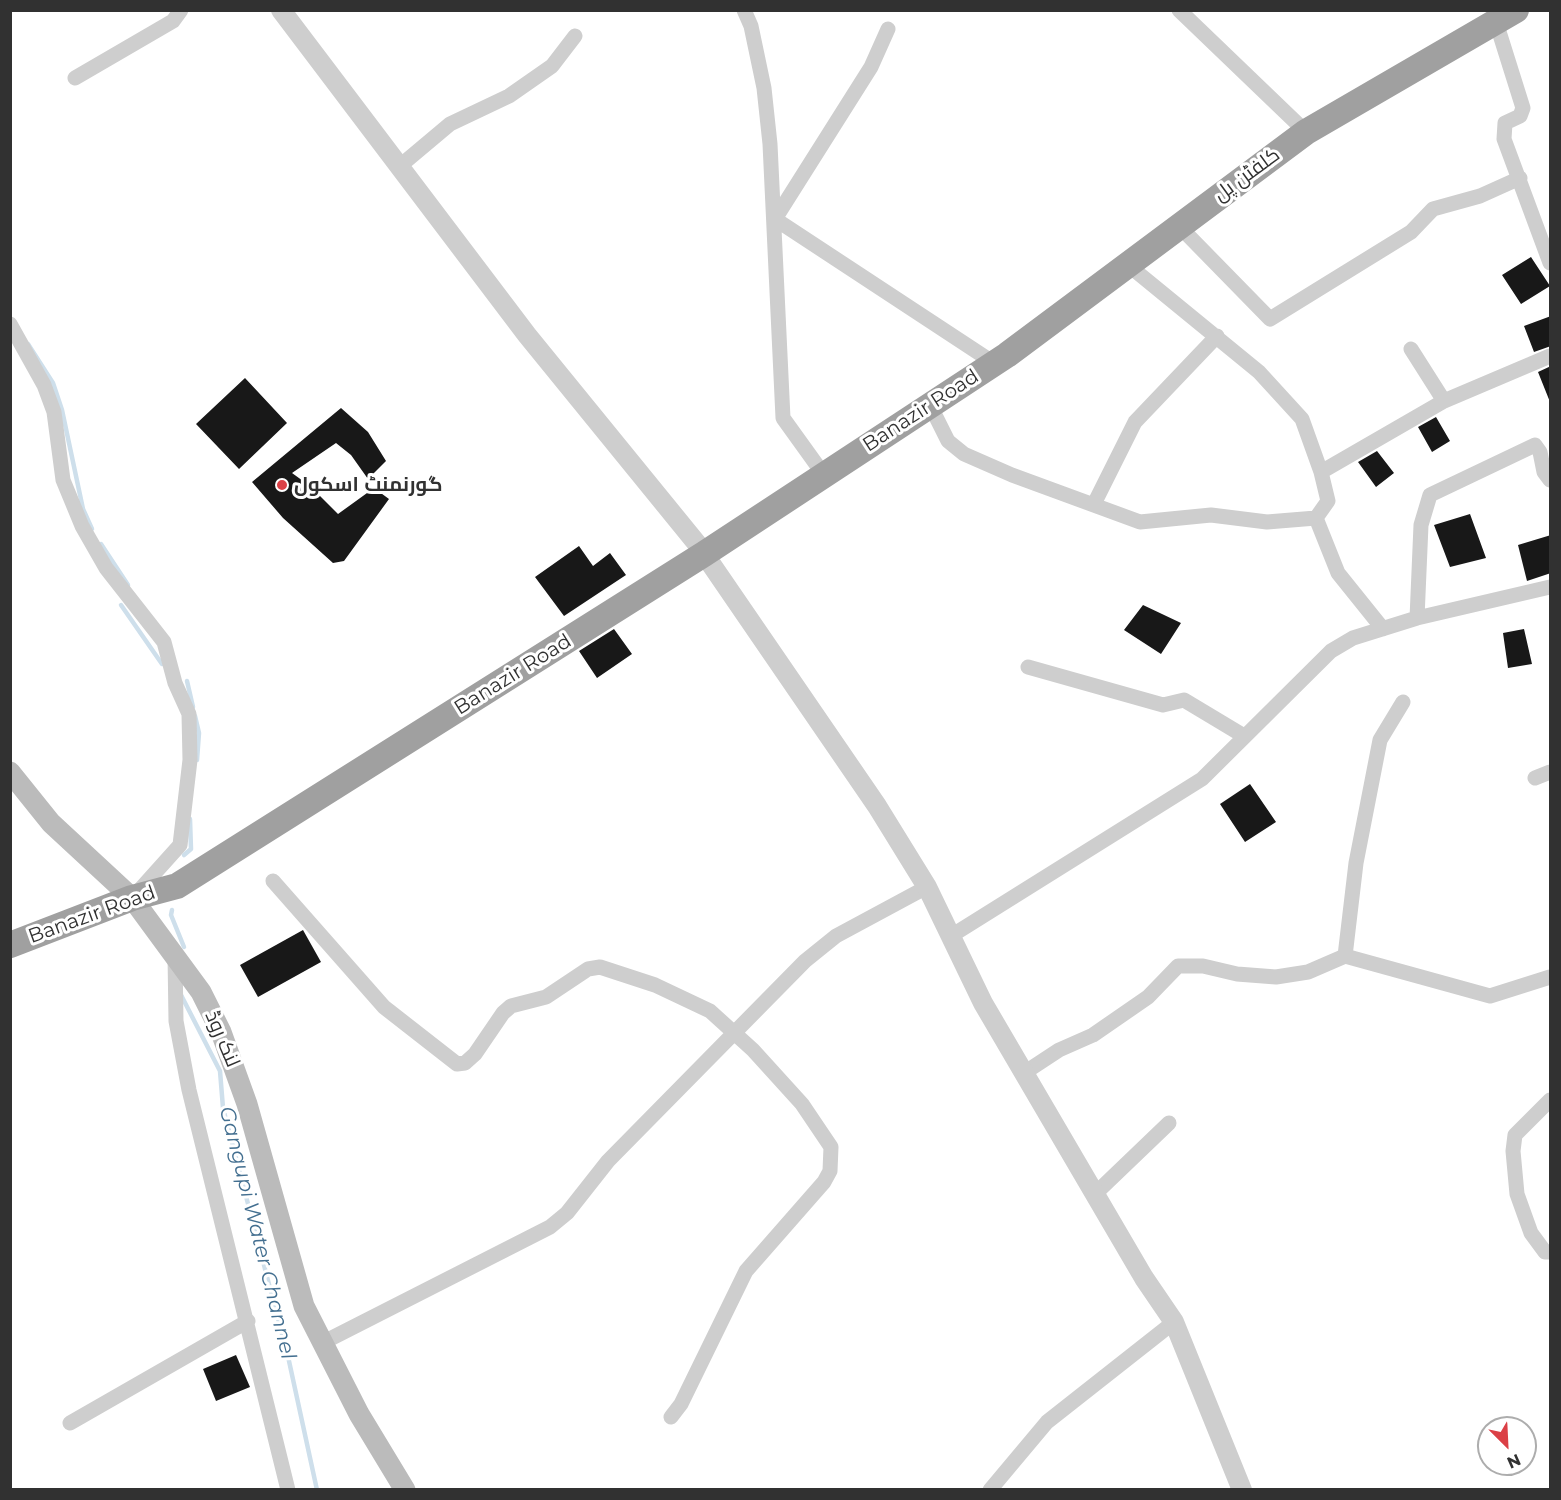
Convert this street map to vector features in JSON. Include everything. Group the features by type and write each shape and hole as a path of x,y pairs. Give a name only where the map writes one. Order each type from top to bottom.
{"highway":[{"name":"کلفٹن پل","path":"994,363 1306,132 1506,16"},
{"name":"Banazir Road","path":"10,945 132,898 177,886 704,554 994,363"}],"main road":[{"name":"لنک روڈ","path":"10,772 51,823 132,898 201,992 233,1062 297,1284 322,1343 359,1414 405,1490"}],"street":[{"path":"75,78 172,21 181,10"},
{"path":"281,10 527,335 704,554 877,806 927,887 983,1003 1144,1278 1174,1322 1242,1490"},
{"path":"744,10 751,26 764,88 775,219 783,418 824,475"},
{"path":"1179,10 1306,132"},
{"path":"1506,16 1523,108 1520,116 1505,123 1504,139 1551,263"},
{"path":"775,219 871,67 888,30"},
{"path":"400,166 450,124 509,96 552,66 574,36"},
{"path":"1179,226 1270,319 1412,232 1433,209 1480,196 1520,178"},
{"path":"775,219 994,363"},
{"path":"1127,264 1259,372 1302,419 1321,472 1328,501 1316,518"},
{"path":"10,324 44,385 54,412 63,480 82,526 106,568 164,642 176,683 189,714 190,760 180,845 132,898"},
{"path":"1094,504 1135,422 1217,336"},
{"path":"1411,349 1444,401"},
{"path":"1321,472 1444,401 1551,356"},
{"path":"930,405 948,441 964,454 1012,475 1140,522 1211,515 1267,522 1316,518"},
{"path":"1417,618 1421,525 1430,495 1535,446 1544,472 1551,480"},
{"path":"1316,518 1338,573 1383,629"},
{"path":"951,936 1181,794 1202,778 1332,651 1353,638 1417,618 1551,587"},
{"path":"1028,667 1163,705 1184,700 1244,736"},
{"path":"1344,957 1356,863 1380,740 1403,702"},
{"path":"1535,778 1551,772"},
{"path":"273,881 384,1007 457,1064 465,1063 475,1054 503,1013 511,1006 546,996 588,969 600,967 616,970 687,999 710,1011 735,1032 802,1104 831,1147 830,1171 824,1182 746,1271 681,1404 671,1417"},
{"path":"322,1343 550,1227 567,1213 608,1161 805,962 836,936 927,887"},
{"path":"175,956 177,1021 189,1090 288,1490"},
{"path":"1024,1073 1059,1050 1094,1035 1130,1010 1148,997 1178,966 1203,966 1237,974 1276,977 1308,972 1344,957 1490,996 1551,976"},
{"path":"1549,1253 1531,1233 1517,1194 1513,1151 1515,1135 1551,1100"},
{"path":"1096,1194 1169,1123"},
{"path":"70,1423 248,1321"},
{"path":"990,1490 1047,1422 1174,1322"}],"building":[{"path":"1531,257 1550,286 1521,304 1502,275"},
{"path":"1551,316 1551,346 1534,352 1524,326"},
{"path":"1551,366 1551,402 1550,402 1538,372"},
{"path":"245,378 287,423 239,469 196,424"},
{"name":"گورنمنٹ اسکول","path":"341,408 368,432 386,461 368,479 351,455 336,443 292,473 310,486 338,514 374,488 389,499 344,561 333,563 283,518 252,482"},
{"path":"1436,417 1450,441 1432,452 1418,427"},
{"path":"1377,451 1394,473 1376,487 1358,462"},
{"path":"1470,514 1486,558 1450,567 1434,525"},
{"path":"1551,535 1551,573 1527,581 1518,545"},
{"path":"579,546 593,566 610,553 626,575 564,616 535,577"},
{"path":"1143,605 1181,623 1161,654 1124,630"},
{"path":"614,629 632,654 597,678 579,651"},
{"path":"1524,629 1532,664 1508,668 1503,633"},
{"path":"1250,784 1276,822 1245,842 1220,804"},
{"path":"303,930 321,962 258,997 240,965"},
{"path":"236,1355 250,1387 216,1401 203,1369"}],"waterway":[{"name":"Gangupi Water Channel","path":"28,344 53,383 62,410 83,509 92,529"},
{"name":"Gangupi Water Channel","path":"101,544 128,585"},
{"name":"Gangupi Water Channel","path":"121,605 162,664"},
{"name":"Gangupi Water Channel","path":"187,681 193,707"},
{"name":"Gangupi Water Channel","path":"195,716 199,733 197,760"},
{"name":"Gangupi Water Channel","path":"184,855 191,849 190,819"},
{"name":"Gangupi Water Channel","path":"172,910 171,915 184,947"},
{"name":"Gangupi Water Channel","path":"181,995 220,1071 223,1108 289,1361 317,1490"}],"place":[{"name":"گورنمنٹ اسکول","path":"282,485"}]}
